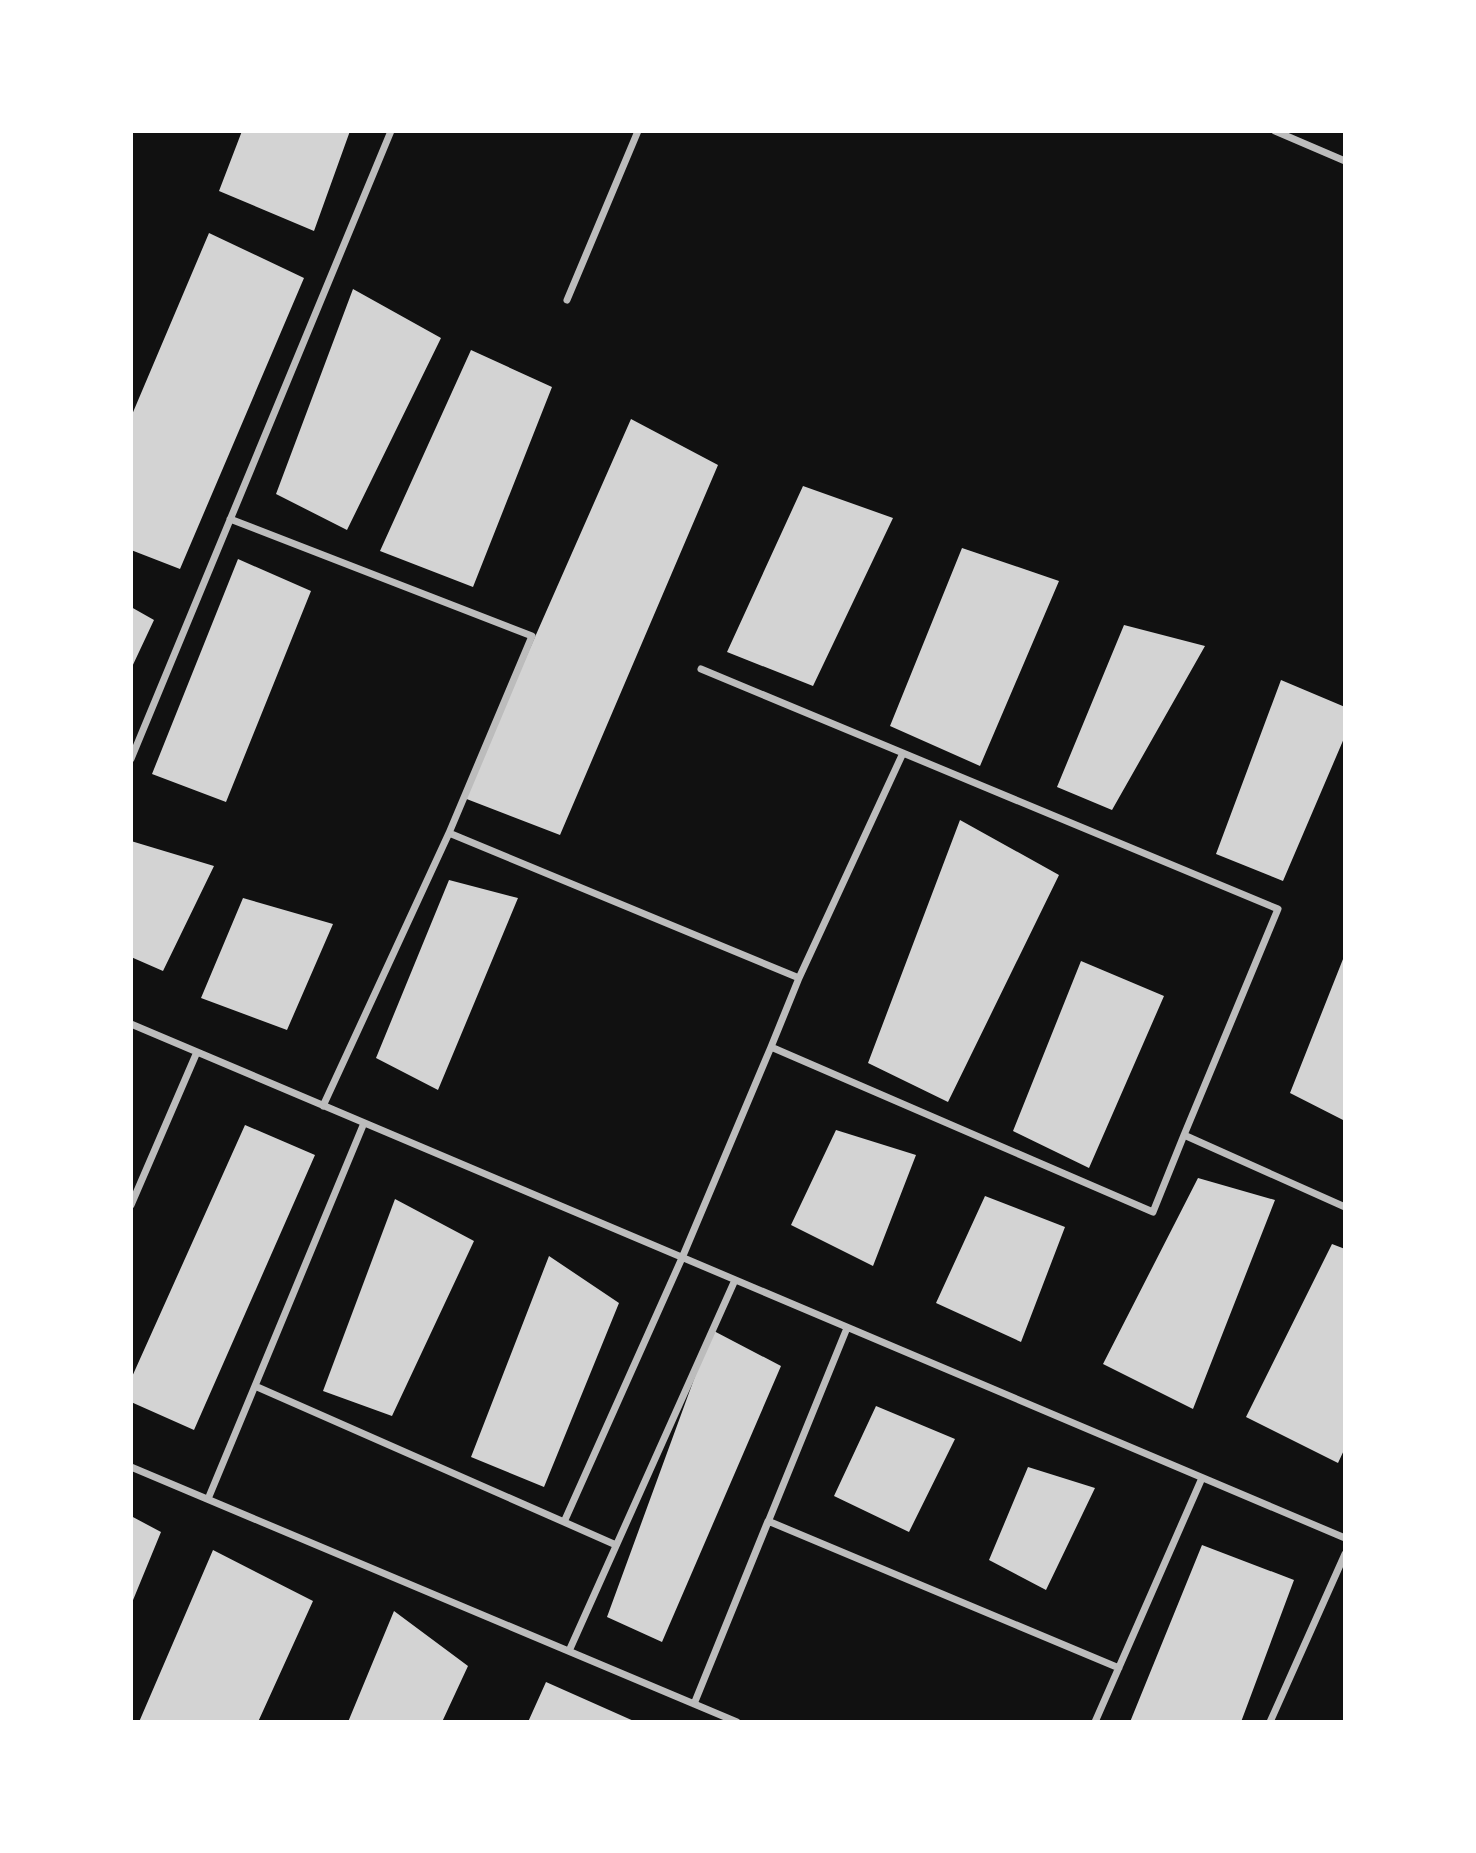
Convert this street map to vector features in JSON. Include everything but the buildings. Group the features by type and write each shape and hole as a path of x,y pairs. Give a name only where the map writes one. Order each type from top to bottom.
{"street":[{"path":"131,759 391,131"},
{"path":"567,300 638,131"},
{"path":"1275,131 1345,160"},
{"path":"230,519 532,636 449,832 323,1106"},
{"path":"701,669 1278,909 1153,1212 771,1047"},
{"path":"564,1522 682,1258 799,978 903,753"},
{"path":"449,832 799,978"},
{"path":"131,1024 1345,1538"},
{"path":"131,1205 197,1052"},
{"path":"208,1499 364,1123"},
{"path":"1184,1135 1345,1207"},
{"path":"569,1651 735,1280"},
{"path":"694,1704 847,1328"},
{"path":"255,1386 616,1545"},
{"path":"131,1467 737,1722"},
{"path":"1095,1722 1202,1478"},
{"path":"768,1521 1118,1668"},
{"path":"1270,1722 1345,1554"}]}
